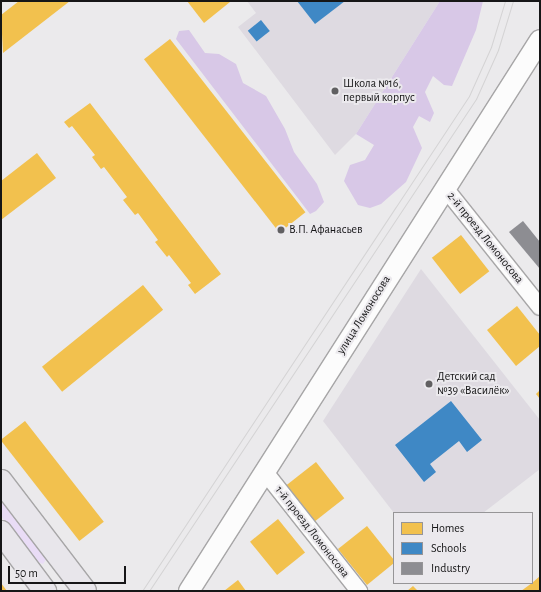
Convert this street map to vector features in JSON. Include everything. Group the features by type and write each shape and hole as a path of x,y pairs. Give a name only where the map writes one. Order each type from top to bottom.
{"main road":[{"path":"1,481 85,591"},
{"path":"1,532 45,591"}],"street":[{"name":"улица Ломоносова","path":"189,591 540,40"},
{"name":"2-й проезд Ломоносова","path":"445,188 540,307"},
{"name":"1-й проезд Ломоносова","path":"264,472 359,591"}],"shaded area":[{"name":"Школа №16, первый корпус","path":"247,1 440,1 356,134 335,155 238,27 256,13"},
{"path":"440,1 483,1 476,30 452,86 444,85 433,76 425,92 434,113 430,122 419,116 413,127 422,148 406,182 381,204 370,208 358,205 344,181 350,165 365,160 374,145 356,134"},
{"path":"189,30 205,53 219,54 236,64 243,83 266,96 285,129 294,152 317,184 324,202 316,211 310,214 176,39 179,31"},
{"name":"Детский сад №39 «Василёк»","path":"421,269 540,420 540,469 484,512 393,512 323,421"},
{"path":"1,496 47,558 43,564 35,561 1,516"}],"building: Homes":[{"path":"19,1 70,1 3,53 1,15"},
{"path":"187,1 229,1 230,2 204,23"},
{"path":"170,39 305,212 279,233 144,59"},
{"path":"90,103 221,274 195,294 188,285 191,283 169,255 167,257 155,242 158,240 138,213 135,215 123,200 127,197 104,167 101,169 92,157 95,155 72,126 69,128 64,122"},
{"path":"37,153 56,178 1,220 1,181"},
{"path":"461,235 489,271 460,294 432,258"},
{"path":"143,285 163,310 62,392 42,367"},
{"path":"517,306 540,335 540,346 516,366 487,330"},
{"path":"540,390 540,399 536,394"},
{"path":"25,421 104,522 79,541 1,441"},
{"path":"316,462 344,498 314,522 286,485"},
{"path":"278,519 305,552 277,575 250,542"},
{"path":"367,526 393,559 393,564 367,585 338,549"},
{"path":"540,576 540,591 521,591 533,584 533,582"},
{"path":"238,580 246,591 224,591"},
{"path":"1,583 7,591 1,591"},
{"path":"413,586 418,591 407,591"}],"building: Schools":[{"path":"297,1 345,1 315,24"},
{"path":"261,20 270,31 257,42 248,31"},
{"path":"451,401 482,440 467,452 459,441 430,464 436,472 424,482 395,445"}],"building: Industry":[{"path":"523,221 540,242 540,269 509,232"}],"tram line":[{"path":"142,591 469,96 491,47 505,1"},
{"path":"149,591 476,99 498,50 513,1"}],"place":[{"name":"Школа №16, первый корпус","path":"335,91"},
{"name":"В.П. Афанасьев","path":"281,230"},
{"name":"Детский сад №39 «Василёк»","path":"429,384"}]}
